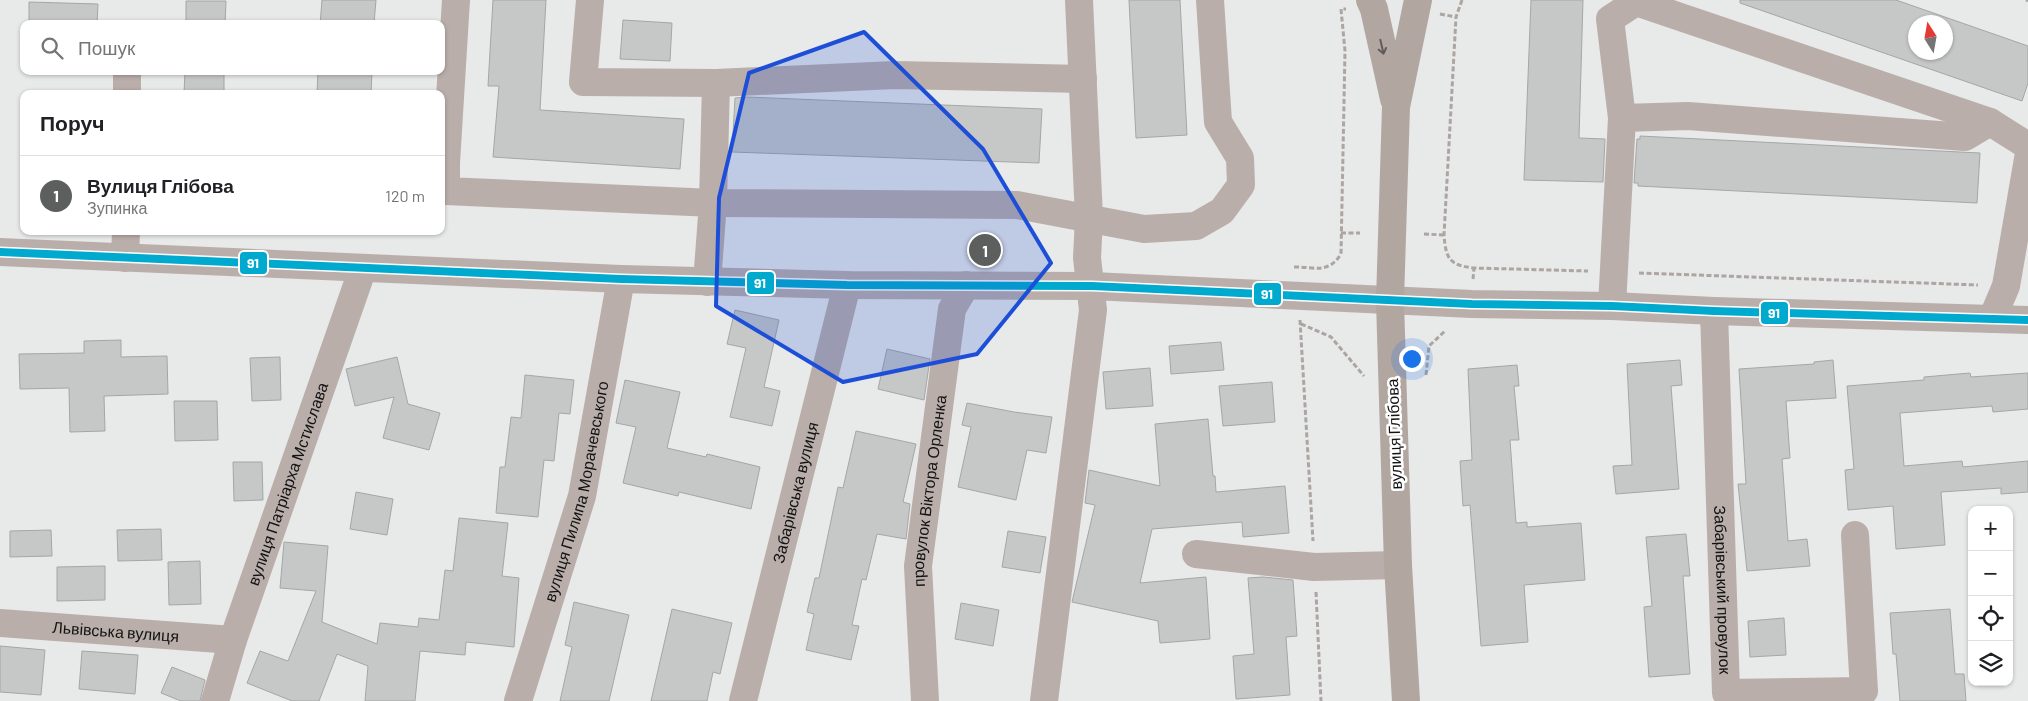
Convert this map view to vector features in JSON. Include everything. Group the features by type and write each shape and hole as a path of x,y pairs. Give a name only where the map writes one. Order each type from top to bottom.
{"main road":[{"name":"вулиця Глібова","path":"1370,0 1374,9 1396,107 1390,301 1398,565 1406,701"},
{"name":"вулиця Глібова","path":"1396,107 1426,6"}],"street":[{"path":"456,0 446,191 713,203 1017,205 1144,229 1196,226 1222,211 1241,185 1240,158 1218,122 1210,0"},
{"path":"590,0 583,82 716,83 894,75 1083,79"},
{"path":"1044,701 1093,310 1092,286 1087,258 1089,218 1079,0"},
{"path":"1612,306 1622,118 1610,19 1636,2 1990,122 2028,146"},
{"path":"127,75 127,90"},
{"path":"708,282 713,203 716,83"},
{"path":"1622,118 1688,116 1965,137 1990,122"},
{"path":"1992,319 2006,286 2028,159"},
{"path":"126,235 126,258"},
{"path":"0,252 708,282 847,285 1092,286 1472,304 1612,306 1714,311 2028,320"},
{"name":"вулиця Патріарха Мстислава","path":"215,701 233,640 363,268"},
{"name":"вулиця Пилипа Морачевського","path":"518,701 582,496 621,279"},
{"name":"Забарівська вулиця","path":"743,701 847,285"},
{"name":"провулок Віктора Орленка","path":"925,701 918,566 952,309 966,285"},
{"name":"Забарівський провулок","path":"1714,311 1726,693 1864,691 1855,536"},
{"path":"1196,554 1314,567 1398,565"},
{"name":"Львівська вулиця","path":"0,623 233,640"}],"path":[{"path":"1426,6 1456,17"},
{"path":"1302,267 1326,268 1335,264 1341,254 1345,51 1340,9"},
{"path":"1341,233 1360,233"},
{"path":"1424,234 1444,234"},
{"path":"1300,317 1321,701"},
{"path":"1300,324 1331,337 1364,376"}],"highlighted area":[{"path":"864,32 983,149 1051,263 977,354 843,382 716,306 719,198 749,73"}],"building":[{"path":"322,0 376,0 374,20 320,20"},
{"path":"493,0 546,0 540,110 684,119 680,169 493,157 499,86 488,86"},
{"path":"1129,0 1180,0 1187,135 1136,138"},
{"path":"1531,0 1583,0 1579,138 1605,139 1603,182 1524,180"},
{"path":"1740,0 1896,0 1939,15 1908,15 1908,60 1953,60 1953,20 2028,46 2028,83 2022,101 1740,3"},
{"path":"186,1 226,1 225,20 186,20"},
{"path":"29,2 98,4 97,20 29,20"},
{"path":"623,20 672,23 670,61 620,59"},
{"path":"185,75 224,75 224,90 184,90"},
{"path":"318,75 372,75 371,90 317,90"},
{"path":"735,98 1042,109 1039,163 732,152"},
{"path":"1640,136 1980,153 1977,203 1638,186 1638,183 1634,183 1637,139 1640,139"},
{"path":"735,310 779,320 764,387 780,391 772,426 730,417 746,348 727,344"},
{"path":"121,340 121,357 167,356 168,394 104,396 105,431 70,432 69,388 20,389 19,354 84,353 84,341"},
{"path":"1221,342 1224,370 1171,374 1169,346"},
{"path":"887,349 930,359 924,400 878,389"},
{"path":"280,357 281,400 252,401 250,358"},
{"path":"397,357 408,404 440,413 429,450 383,438 394,397 355,406 346,369"},
{"path":"1680,360 1682,385 1671,386 1679,489 1616,494 1613,466 1632,465 1627,364"},
{"path":"1833,360 1836,398 1786,401 1790,458 1782,459 1788,541 1807,539 1810,566 1747,571 1738,484 1746,484 1739,369 1814,364 1814,362"},
{"path":"1517,365 1519,386 1514,386 1519,440 1510,440 1516,523 1527,522 1527,527 1581,523 1585,580 1524,585 1528,642 1481,646 1470,505 1463,506 1460,461 1472,460 1468,369"},
{"path":"1150,368 1153,406 1106,409 1103,372"},
{"path":"1970,373 1971,377 2028,373 2028,409 1993,412 1992,406 1900,413 1904,466 1962,461 1963,467 2028,461 2028,492 2001,494 2001,488 1941,492 1945,545 1896,549 1893,506 1848,510 1845,470 1854,469 1847,386 1924,380 1924,377"},
{"path":"525,375 574,380 570,414 559,413 554,461 544,460 538,517 496,513 500,467 505,467 511,417 521,418"},
{"path":"625,380 680,392 667,448 706,457 707,454 760,467 751,509 679,492 678,496 623,483 636,427 616,423"},
{"path":"1272,382 1275,422 1223,426 1219,386"},
{"path":"174,401 217,401 218,440 175,441"},
{"path":"967,403 1052,417 1046,453 1027,450 1016,500 958,487 971,427 962,425"},
{"path":"1208,419 1216,492 1285,486 1289,533 1243,537 1242,522 1152,529 1140,583 1206,577 1210,639 1160,643 1158,621 1072,602 1095,505 1085,503 1089,470 1160,486 1155,424"},
{"path":"856,431 916,444 903,502 910,504 906,539 877,534 866,580 862,579 852,625 859,626 851,660 806,650 814,614 807,612 815,578 819,578 838,487 843,488"},
{"path":"233,462 262,462 263,500 234,501"},
{"path":"356,492 393,499 387,535 350,529"},
{"path":"459,518 508,523 502,576 519,578 514,647 466,642 465,655 420,651 415,701 365,701 368,666 337,654 319,701 292,701 247,683 260,651 288,661 316,591 280,588 284,542 328,546 322,622 377,644 380,623 418,627 419,618 439,620 445,570 453,571"},
{"path":"161,529 162,560 118,561 117,530"},
{"path":"51,530 52,556 10,557 10,531"},
{"path":"1008,531 1046,537 1040,573 1002,567"},
{"path":"1686,534 1690,576 1683,576 1690,674 1649,677 1644,607 1652,606 1646,537"},
{"path":"200,561 201,604 169,605 168,562"},
{"path":"105,566 105,600 57,601 57,567"},
{"path":"1263,577 1293,580 1297,636 1286,637 1290,695 1236,699 1233,656 1254,654 1248,578"},
{"path":"574,602 629,615 609,701 560,701 572,647 565,645"},
{"path":"961,603 999,610 993,646 955,639"},
{"path":"672,609 732,623 720,674 713,672 707,701 651,701"},
{"path":"1950,609 1955,674 1964,674 1966,701 1900,701 1896,654 1893,654 1890,613"},
{"path":"1784,618 1786,655 1750,657 1748,621"},
{"path":"0,646 45,650 41,695 0,692"},
{"path":"82,651 138,655 135,694 79,689"},
{"path":"172,667 205,680 200,701 181,701 161,693"}],"transit line":[{"name":"91","path":"0,252 621,279 847,285 1092,286 1472,304 1612,306 1714,311 2028,320"}],"place":[{"name":"Вулиця Глібова","path":"985,250"}]}
